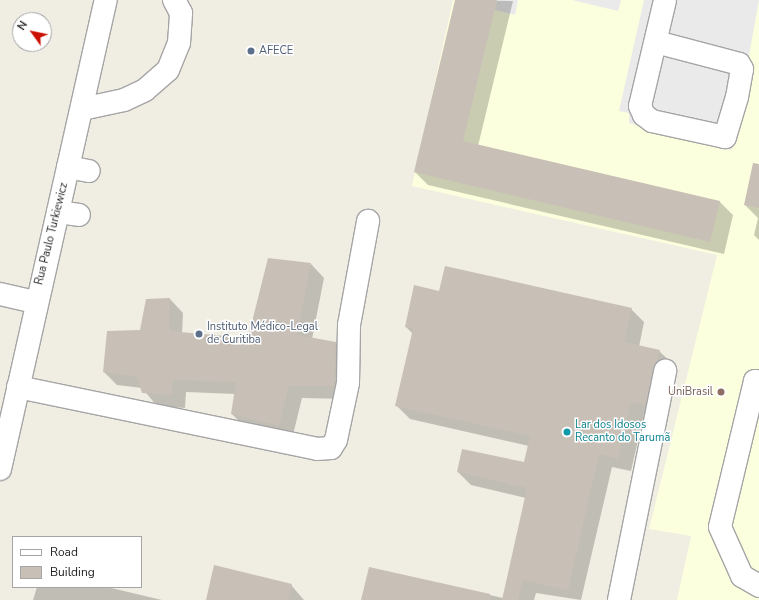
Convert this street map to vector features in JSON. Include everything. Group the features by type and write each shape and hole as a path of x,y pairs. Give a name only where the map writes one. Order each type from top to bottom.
{"street":[{"name":"Rua Paulo Turkiewicz","path":"0,468 36,302 69,213 79,169 82,109 106,0"},
{"path":"82,109 131,97 145,90 168,70 179,43 180,13 174,0"},
{"path":"656,42 739,64 742,69 737,98 726,137 652,121 644,115 640,106 665,0"},
{"path":"18,387 317,449 331,448 336,440 348,383 349,325 368,221"},
{"path":"0,294 36,302"},
{"path":"619,600 665,371"},
{"path":"759,382 755,381 720,527 742,576 759,586"}],"shaded area":[{"name":"UniBrasil","path":"453,0 759,0 759,600 677,600 691,536 649,529 717,255 412,186"},
{"path":"497,0 518,0 515,15 495,10"},
{"path":"572,0 621,0 618,11"},
{"path":"644,0 759,0 732,150 629,123 629,113 619,111"}],"building":[{"path":"455,0 497,0 463,141 720,201 710,242 414,172"},
{"path":"753,163 759,164 759,208 744,205"},
{"path":"268,258 311,263 297,335 336,342 334,386 289,386 279,426 231,414 236,382 173,380 172,395 142,393 137,377 103,372 107,331 140,330 146,299 170,298 169,331 248,338"},
{"name":"Lar dos Idosos Recanto do Tarumã","path":"445,266 632,308 624,342 660,350 645,405 631,402 618,459 599,454 568,590 523,580 518,600 502,600 527,488 457,472 462,449 524,462 530,436 395,406 413,329 405,327 414,285 439,291"},
{"path":"214,565 292,584 288,600 206,600"},
{"path":"369,567 490,594 490,600 361,600"}],"place":[{"name":"AFECE","path":"251,51"},
{"name":"Instituto Médico-Legal de Curitiba","path":"199,334"},
{"name":"UniBrasil","path":"721,392"},
{"name":"Lar dos Idosos Recanto do Tarumã","path":"567,432"}]}
